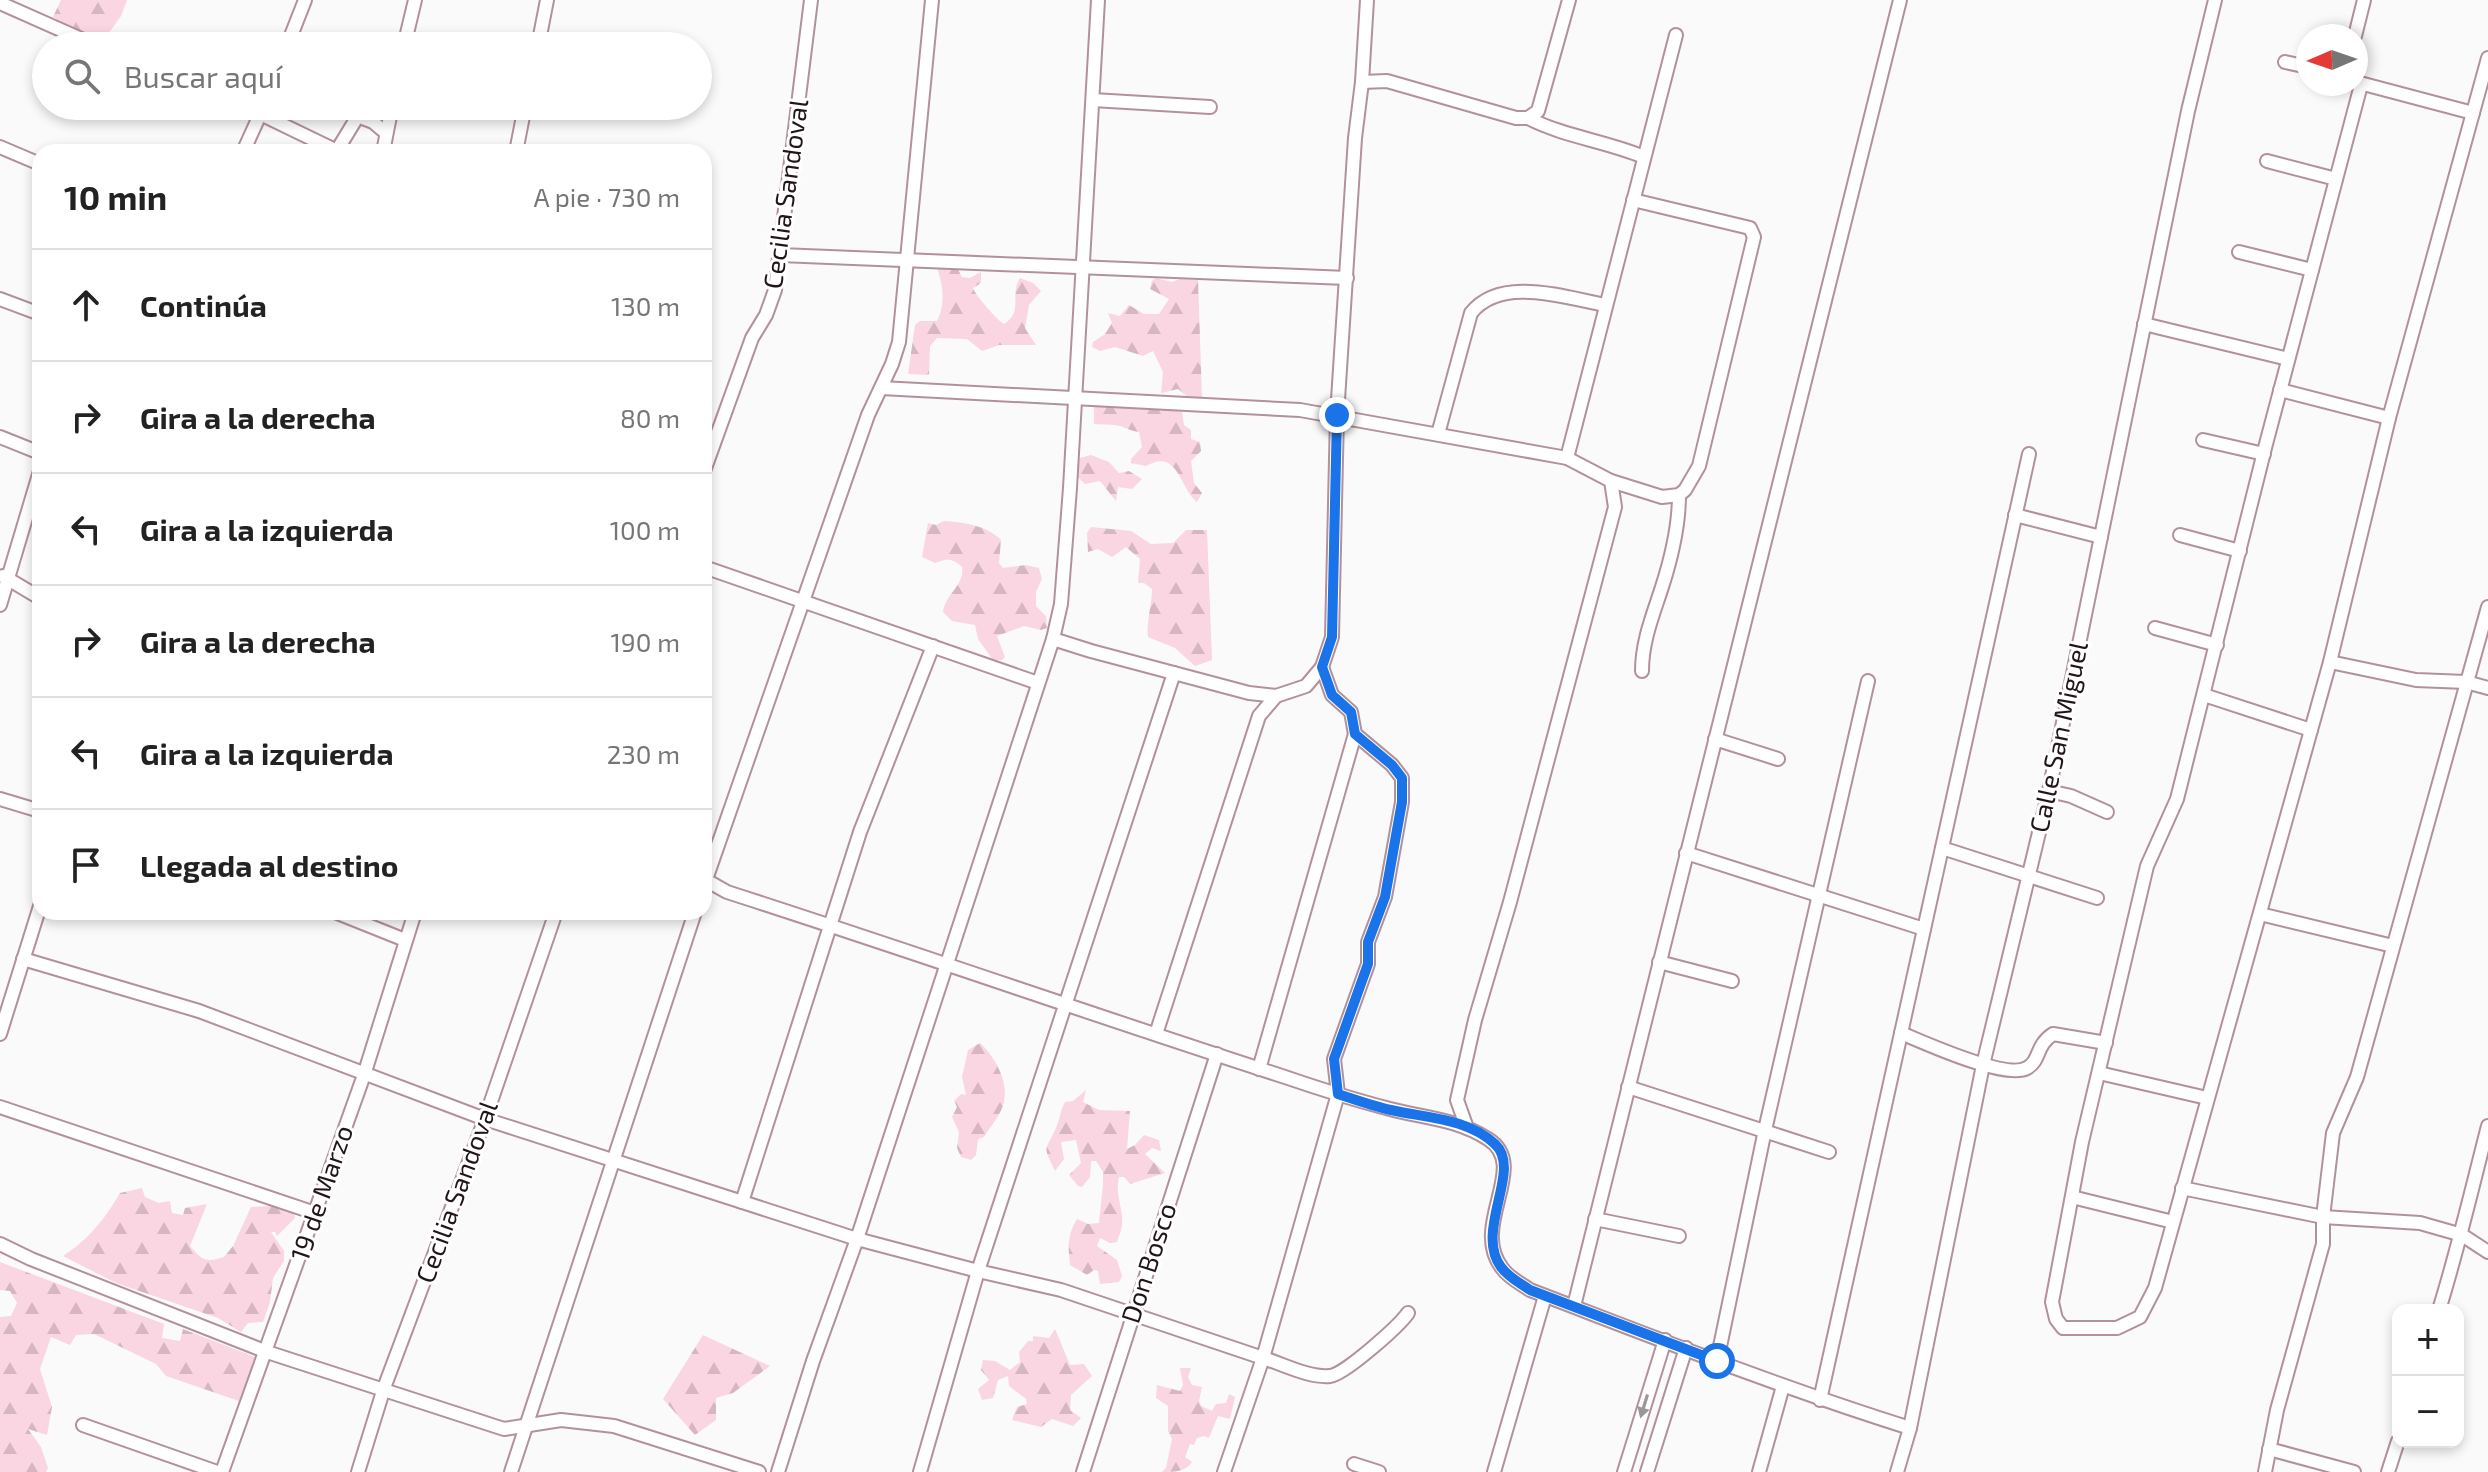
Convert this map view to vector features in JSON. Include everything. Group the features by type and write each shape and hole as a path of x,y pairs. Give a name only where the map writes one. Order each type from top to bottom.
{"street":[{"path":"292,32 305,0"},
{"path":"407,32 415,0"},
{"path":"541,32 547,0"},
{"name":"Cecilia Sandoval","path":"712,449 752,338 766,315 775,290 811,0"},
{"path":"712,861 868,415 899,342 932,0"},
{"path":"778,1472 1053,639 1062,590 1070,488 1098,0"},
{"path":"1053,639 1249,693 1276,696 1306,686 1322,667 1332,637 1337,415 1367,0"},
{"path":"1528,118 1538,111 1569,0"},
{"path":"1574,1306 1900,0"},
{"name":"Calle San Miguel","path":"1897,1472 1910,1428 1983,1065 2049,791 2188,111 2215,0"},
{"path":"2358,24 2364,0"},
{"path":"0,2 66,32"},
{"path":"1567,458 1676,35"},
{"path":"2355,96 2177,799 2147,866 2099,1073 2052,1302 2056,1319 2063,1328 2117,1328 2140,1317 2155,1288 2330,662 2389,418 2488,58"},
{"path":"2285,62 2296,64"},
{"path":"1362,82 1387,81 1516,118 1528,118 1553,131 1611,144 1644,157"},
{"path":"2368,87 2473,113"},
{"path":"1093,100 1210,107"},
{"path":"247,144 257,120"},
{"path":"282,120 324,144"},
{"path":"341,144 356,120"},
{"path":"371,120 386,133"},
{"path":"384,144 389,120"},
{"path":"518,144 522,120"},
{"path":"0,147 32,161"},
{"path":"2267,161 2336,179"},
{"path":"881,388 1300,410 1567,458 1633,490 1662,497 1679,495 1691,483 1699,466 1754,237 1750,228 1633,200"},
{"path":"2239,252 2312,270"},
{"path":"780,255 1347,278"},
{"path":"1438,434 1471,313 1478,304 1521,292 1606,305"},
{"path":"0,299 32,311"},
{"path":"2144,324 2288,359"},
{"path":"2280,390 2389,418"},
{"path":"0,437 32,450"},
{"path":"2203,440 2264,454"},
{"path":"1820,1400 2029,454"},
{"path":"1467,1128 1457,1100 1475,1020 1510,902 1615,507 1611,481"},
{"path":"1615,507 1633,490"},
{"path":"0,605 4,576 32,494"},
{"path":"1642,671 1642,652 1648,625 1672,555 1679,520 1679,495"},
{"path":"2015,515 2101,537"},
{"path":"2180,535 2240,551"},
{"path":"712,570 1038,683"},
{"path":"4,576 32,593"},
{"path":"2265,1472 2277,1410 2323,1244 2323,1217 2333,1133 2357,1077 2488,607"},
{"path":"2155,628 2217,645"},
{"path":"742,1202 860,832 933,646"},
{"path":"2330,662 2416,680 2466,682 2488,688"},
{"path":"1259,1069 1355,734 1351,712 1332,695 1322,667"},
{"path":"920,1472 978,1271 1174,673"},
{"path":"1717,1361 1765,1130 1868,681"},
{"path":"2204,695 2311,730"},
{"path":"1156,1034 1259,716 1276,696"},
{"path":"1224,1472 1263,1358 1338,1094 1334,1059 1368,964 1368,942 1385,897 1402,802 1402,778 1392,765 1355,734"},
{"path":"1715,739 1778,759"},
{"path":"2049,791 2071,796 2107,812"},
{"path":"0,799 32,809"},
{"path":"1942,848 2097,898"},
{"path":"1686,853 1924,929"},
{"path":"712,884 1259,1069 1392,1110 1429,1116 1467,1128 1498,1146 1505,1162 1491,1233 1500,1267 1513,1279 1545,1296 1820,1400 1910,1428"},
{"path":"2260,914 2393,946"},
{"path":"0,1034 5,1000 36,920"},
{"path":"355,920 405,940"},
{"name":"19 de Marzo","path":"220,1472 267,1352 364,1075 412,920"},
{"name":"Cecilia Sandoval","path":"358,1472 384,1388 485,1119 553,920"},
{"path":"511,1472 692,920"},
{"path":"23,959 199,1011 485,1119 857,1239 1061,1290 1320,1376 1334,1376 1399,1325 1408,1313"},
{"path":"1659,962 1732,981"},
{"path":"1901,1033 1983,1065 2023,1071 2034,1064 2042,1041 2053,1034 2106,1043"},
{"name":"Don Bosco","path":"1083,1472 1217,1054"},
{"path":"2099,1073 2207,1098"},
{"path":"1628,1087 1829,1152"},
{"path":"1429,1116 1457,1100"},
{"path":"0,1107 315,1213"},
{"path":"2441,1304 2462,1235 2488,1126"},
{"path":"2182,1188 2323,1217 2420,1223 2462,1235 2488,1252"},
{"path":"2072,1197 2173,1222"},
{"path":"1595,1219 1679,1236"},
{"path":"0,1244 45,1265 267,1352 504,1429 561,1420 614,1426 759,1472"},
{"path":"1494,1472 1545,1296"},
{"path":"1624,1472 1665,1340"},
{"path":"1647,1472 1686,1348"},
{"path":"1759,1472 1783,1386"},
{"path":"83,1425 220,1472"},
{"path":"2388,1472 2396,1448"},
{"path":"2269,1449 2354,1472"},
{"path":"1354,1464 1379,1472"}],"green space":[{"path":"61,0 127,0 110,32 80,32 53,17"},
{"path":"955,264 962,277 970,278 981,272 981,283 973,288 987,308 1004,324 1015,309 1020,278 1033,283 1041,291 1029,305 1025,328 1036,345 999,345 982,351 967,339 937,338 930,346 929,375 908,374 915,325 920,321 937,321 942,308 942,286 936,266"},
{"path":"1156,278 1172,282 1198,280 1202,398 1188,397 1178,389 1161,393 1163,372 1153,351 1143,356 1115,347 1100,351 1092,347 1093,342 1105,334 1112,323 1108,313 1120,316 1129,305 1144,314 1159,314 1169,299 1150,289"},
{"path":"1094,407 1182,411 1184,425 1191,430 1191,439 1200,442 1201,451 1191,461 1194,483 1202,493 1197,502 1172,466 1165,462 1146,466 1131,463 1142,447 1139,432 1117,425 1094,424"},
{"path":"1091,455 1109,462 1119,473 1129,471 1142,479 1132,489 1118,487 1116,501 1100,481 1085,484 1078,477 1075,468 1080,458"},
{"path":"944,521 975,526 996,535 1001,540 999,563 1003,568 1026,565 1039,568 1042,579 1036,592 1036,606 1046,616 1047,628 1041,630 1024,626 997,636 1005,657 1002,660 993,660 978,639 975,625 952,621 943,612 961,579 962,567 952,560 935,563 922,557 928,523 936,525"},
{"path":"1091,527 1131,531 1151,544 1173,543 1186,530 1207,530 1212,660 1195,666 1175,648 1148,637 1152,589 1138,583 1140,559 1126,547 1112,557 1098,549 1088,552 1087,533"},
{"path":"980,1043 999,1070 1005,1094 1001,1111 984,1137 978,1139 976,1155 971,1160 961,1157 957,1148 959,1132 952,1117 957,1107 954,1101 961,1094 966,1095 962,1077 968,1050"},
{"path":"1086,1090 1083,1102 1099,1110 1130,1111 1127,1149 1144,1135 1159,1140 1161,1151 1152,1148 1145,1154 1165,1173 1130,1184 1124,1177 1119,1177 1121,1232 1117,1242 1110,1243 1100,1238 1097,1246 1117,1260 1122,1276 1119,1282 1100,1284 1098,1271 1087,1275 1070,1265 1069,1241 1077,1219 1088,1224 1099,1223 1103,1172 1096,1161 1091,1161 1090,1177 1082,1187 1078,1186 1069,1175 1081,1163 1076,1140 1061,1142 1064,1159 1055,1171 1047,1152 1065,1102 1073,1101"},
{"path":"142,1188 145,1197 159,1203 170,1201 172,1213 183,1215 185,1208 207,1204 190,1246 208,1260 224,1257 233,1246 251,1207 269,1206 293,1211 295,1218 277,1236 271,1232 284,1251 284,1261 273,1278 263,1322 248,1323 241,1332 218,1318 116,1283 63,1256 95,1228 120,1193"},
{"path":"0,1262 164,1324 162,1338 180,1341 183,1329 255,1357 239,1401 166,1376 156,1364 94,1334 76,1335 70,1345 51,1337 40,1369 52,1407 47,1435 28,1429 41,1447 48,1468 46,1472 0,1472 0,1317 11,1316 17,1303 10,1291 0,1290"},
{"path":"1055,1329 1070,1365 1084,1364 1092,1376 1071,1395 1070,1410 1081,1418 1073,1426 1052,1419 1041,1427 1012,1420 1017,1407 1027,1404 1026,1399 1009,1386 1008,1376 998,1380 993,1398 982,1400 978,1389 989,1380 981,1370 983,1360 995,1361 1010,1370 1020,1362 1019,1352 1028,1341 1033,1341 1033,1336 1049,1338"},
{"path":"703,1335 770,1366 733,1393 716,1398 716,1420 695,1435 663,1399"},
{"path":"1180,1368 1191,1368 1188,1377 1192,1385 1202,1387 1201,1406 1212,1411 1216,1404 1226,1403 1229,1394 1235,1397 1230,1419 1218,1416 1209,1438 1197,1438 1194,1445 1190,1444 1185,1457 1192,1462 1179,1471 1162,1472 1166,1468 1172,1439 1168,1431 1168,1406 1156,1398 1157,1385 1180,1391 1183,1385"}],"route":[{"path":"1337,415 1332,637 1322,667 1332,695 1351,712 1355,734 1392,765 1402,778 1402,802 1385,897 1368,942 1368,964 1334,1059 1338,1094 1392,1110 1440,1118 1472,1129 1498,1146 1505,1162 1491,1233 1500,1267 1513,1279 1530,1290 1717,1361"}]}
